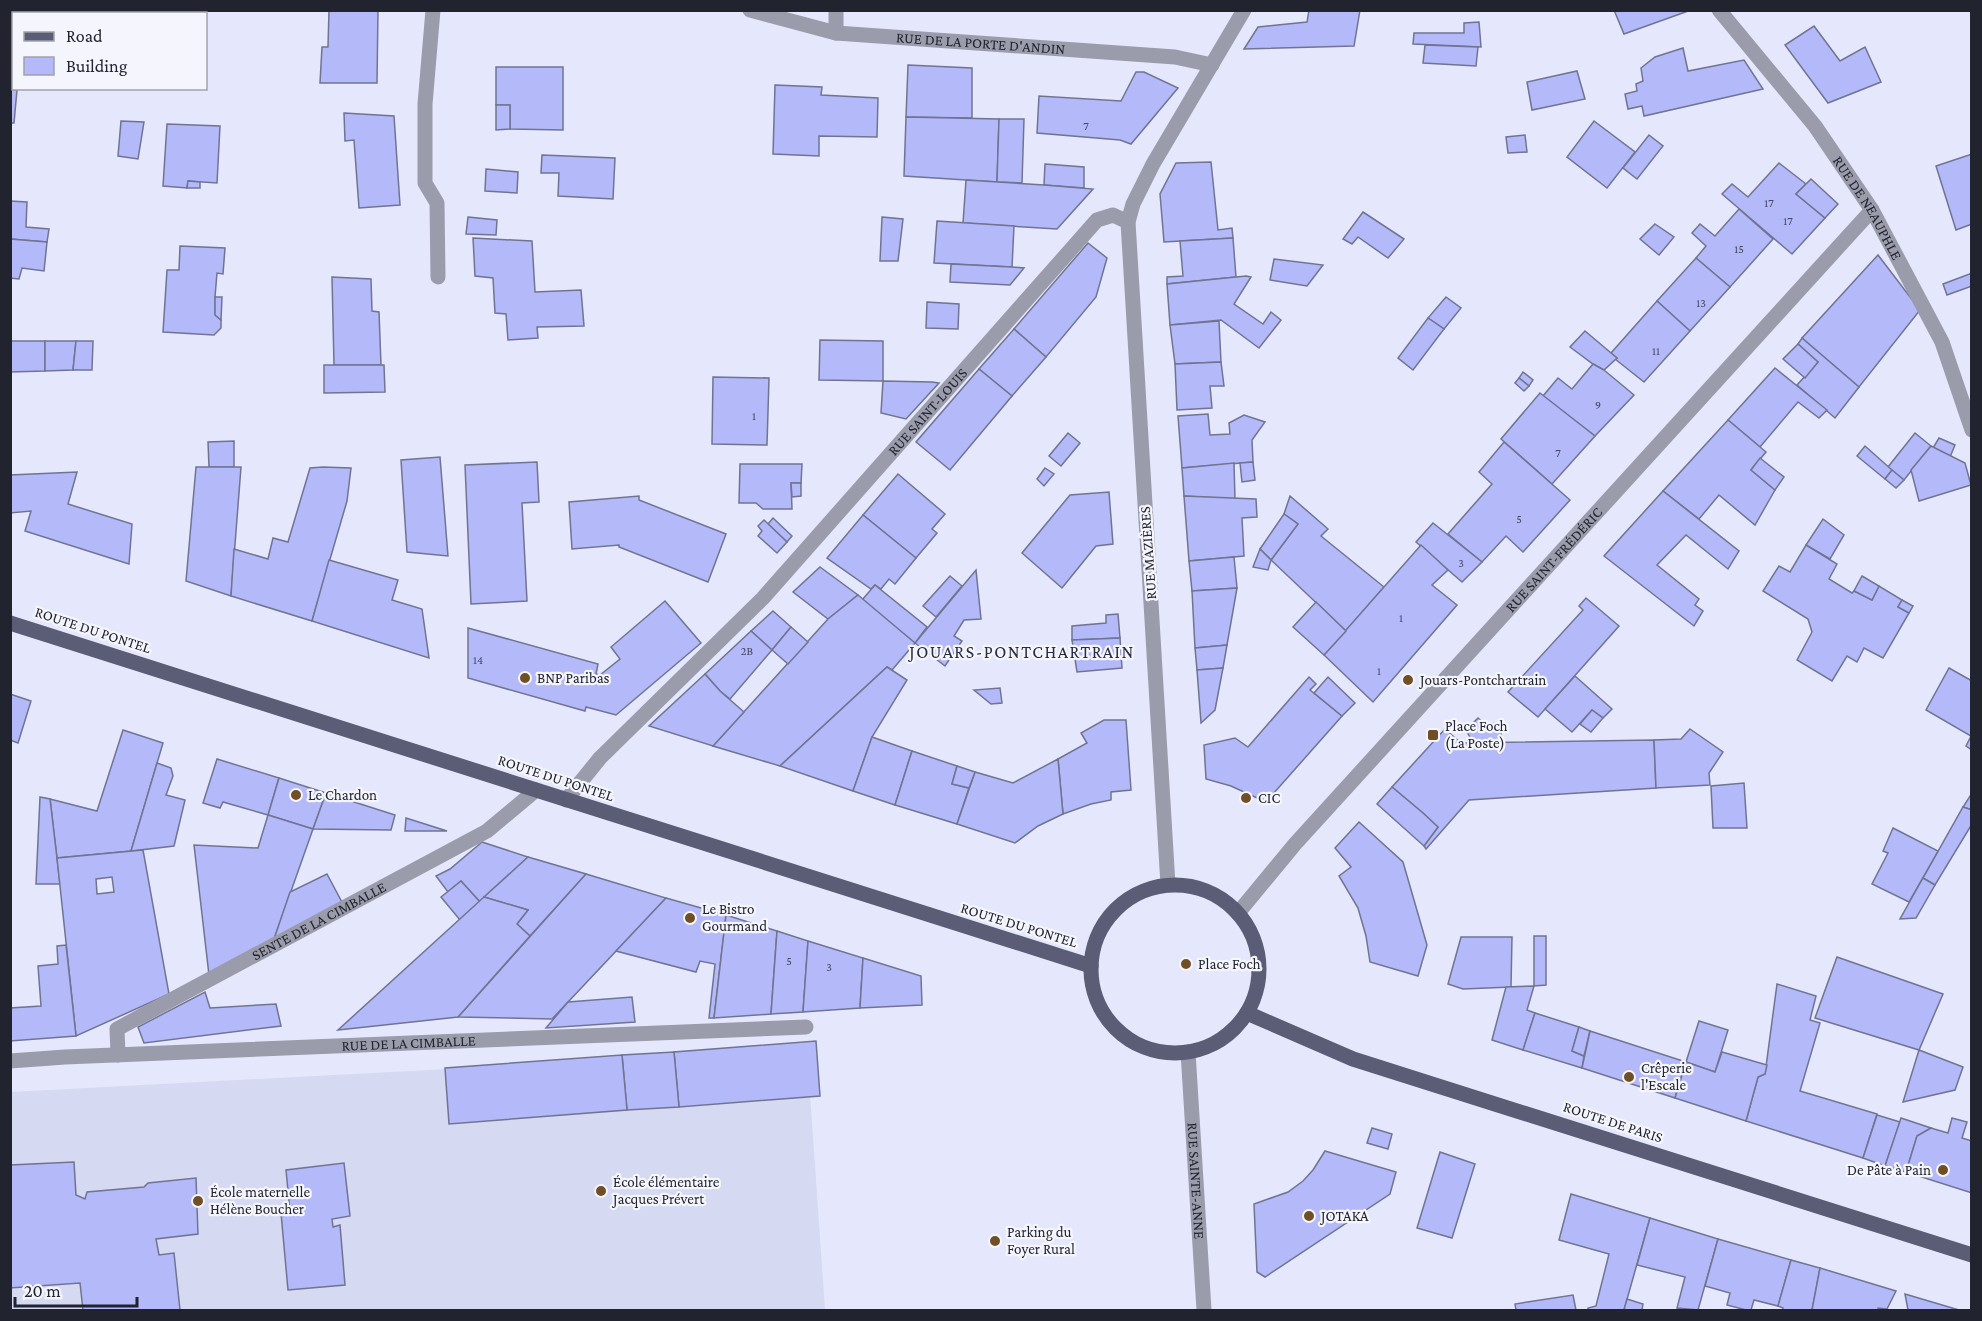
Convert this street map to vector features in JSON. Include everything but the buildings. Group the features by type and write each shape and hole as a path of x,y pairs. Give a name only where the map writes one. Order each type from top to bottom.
{"main road":[{"name":"ROUTE DU PONTEL","path":"10,623 1091,966"},
{"path":"1168,885 1194,886 1218,897 1238,913 1253,935 1259,962 1257,988 1247,1012 1231,1031 1211,1044 1188,1052 1155,1050 1140,1045 1119,1032 1103,1013 1094,990 1091,966 1095,942 1106,921 1123,903 1144,890 1168,885"},
{"name":"ROUTE DE PARIS","path":"1247,1012 1353,1059 1971,1255"}],"street":[{"path":"433,10 425,104 425,183 437,203 438,277"},
{"name":"RUE DE LA PORTE D'ANDIN","path":"750,10 836,33 1175,57 1212,65"},
{"path":"836,10 836,33"},
{"path":"1128,222 1133,204 1153,164 1244,10"},
{"name":"RUE DE NEAUPHLE","path":"1719,10 1815,126 1872,210 1942,342 1971,430"},
{"name":"RUE SAINT-FRÉDÉRIC","path":"1238,913 1294,844 1872,210"},
{"name":"RUE SAINT-LOUIS","path":"566,800 600,758 763,598 1097,220 1113,215 1128,222"},
{"name":"RUE MAZIÈRES","path":"1128,222 1168,885"},
{"name":"SENTE DE LA CIMBALLE","path":"118,1055 117,1029 487,831 536,790"},
{"name":"RUE DE LA CIMBALLE","path":"10,1060 806,1027"},
{"name":"RUE SAINTE-ANNE","path":"1188,1052 1204,1311"}],"shaded area":[{"path":"807,1050 825,1310 11,1310 11,1092"}],"place":[{"name":"BNP Paribas","path":"525,678"},
{"name":"Jouars-Pontchartrain","path":"1408,680"},
{"name":"Place Foch (La Poste)","path":"1433,735"},
{"name":"Le Chardon","path":"296,795"},
{"name":"CIC","path":"1246,798"},
{"name":"Le Bistro Gourmand","path":"690,918"},
{"name":"Place Foch","path":"1186,964"},
{"name":"Crêperie l'Escale","path":"1629,1077"},
{"name":"De Pâte à Pain","path":"1943,1170"},
{"name":"École élémentaire Jacques Prévert","path":"601,1191"},
{"name":"École maternelle Hélène Boucher","path":"198,1201"},
{"name":"JOTAKA","path":"1309,1216"},
{"name":"Parking du Foyer Rural","path":"995,1241"}],"district":[{"name":"JOUARS-PONTCHARTRAIN","path":"1022,652"}]}
